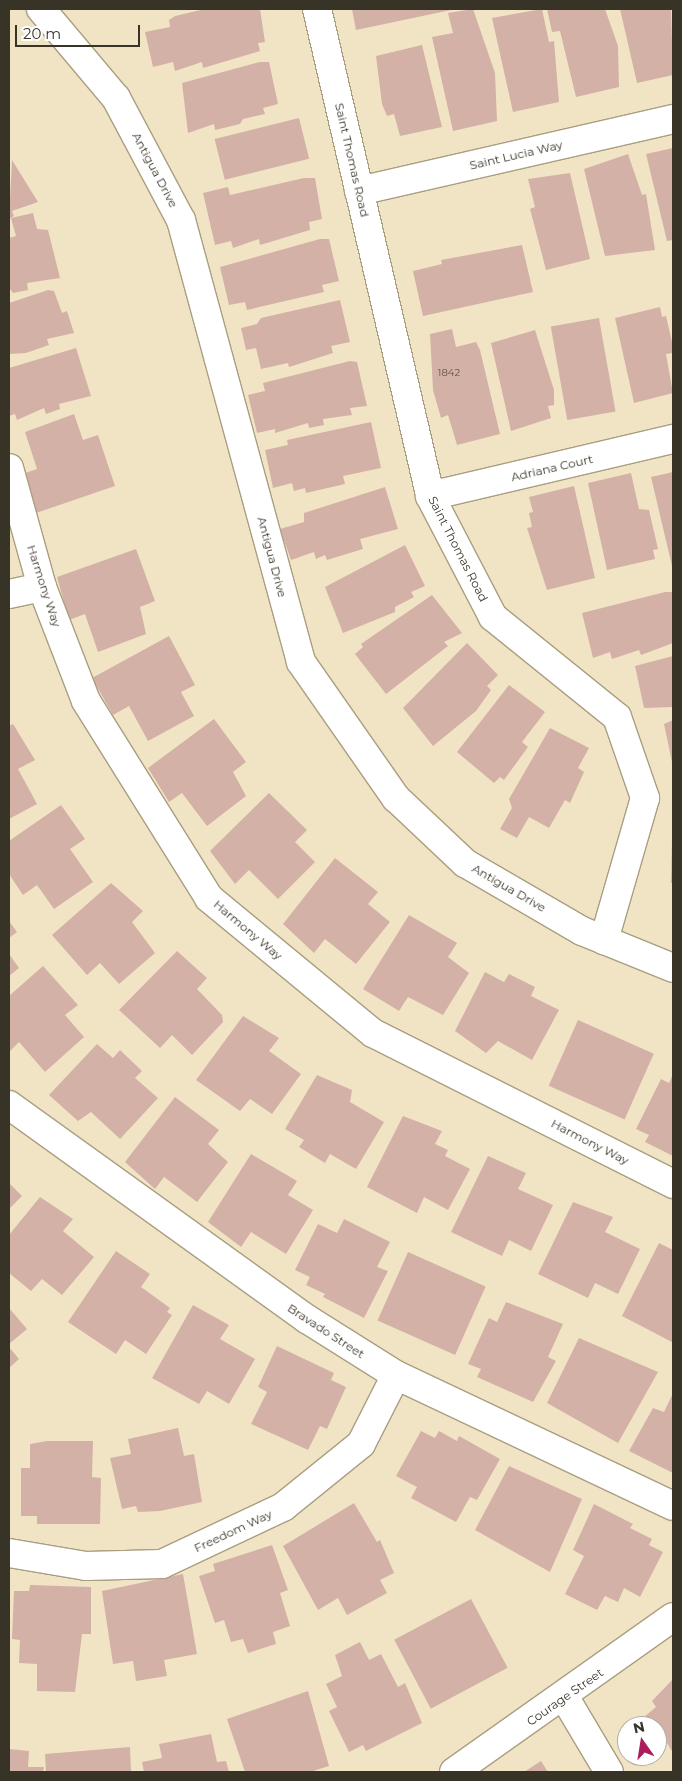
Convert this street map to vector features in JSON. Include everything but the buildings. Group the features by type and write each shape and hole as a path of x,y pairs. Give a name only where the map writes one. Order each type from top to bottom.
{"street":[{"name":"Antigua Drive","path":"41,9 116,98 181,220 301,662 396,798 466,862 604,940 673,968"},
{"name":"Saint Thomas Road","path":"317,9 430,496 493,618 617,718 646,798 604,940"},
{"name":"Saint Lucia Way","path":"359,191 673,119"},
{"name":"Adriana Court","path":"430,496 673,439"},
{"name":"Harmony Way","path":"9,468 42,586 86,701 209,898 373,1033 673,1184"},
{"path":"9,594 42,586"},
{"name":"Bravado Street","path":"9,1104 291,1308 396,1375 673,1506"},
{"name":"Freedom Way","path":"9,1553 86,1566 162,1564 290,1502 361,1444 396,1375"},
{"name":"Courage Street","path":"454,1772 565,1698 673,1617"},
{"path":"565,1698 610,1772"}]}
